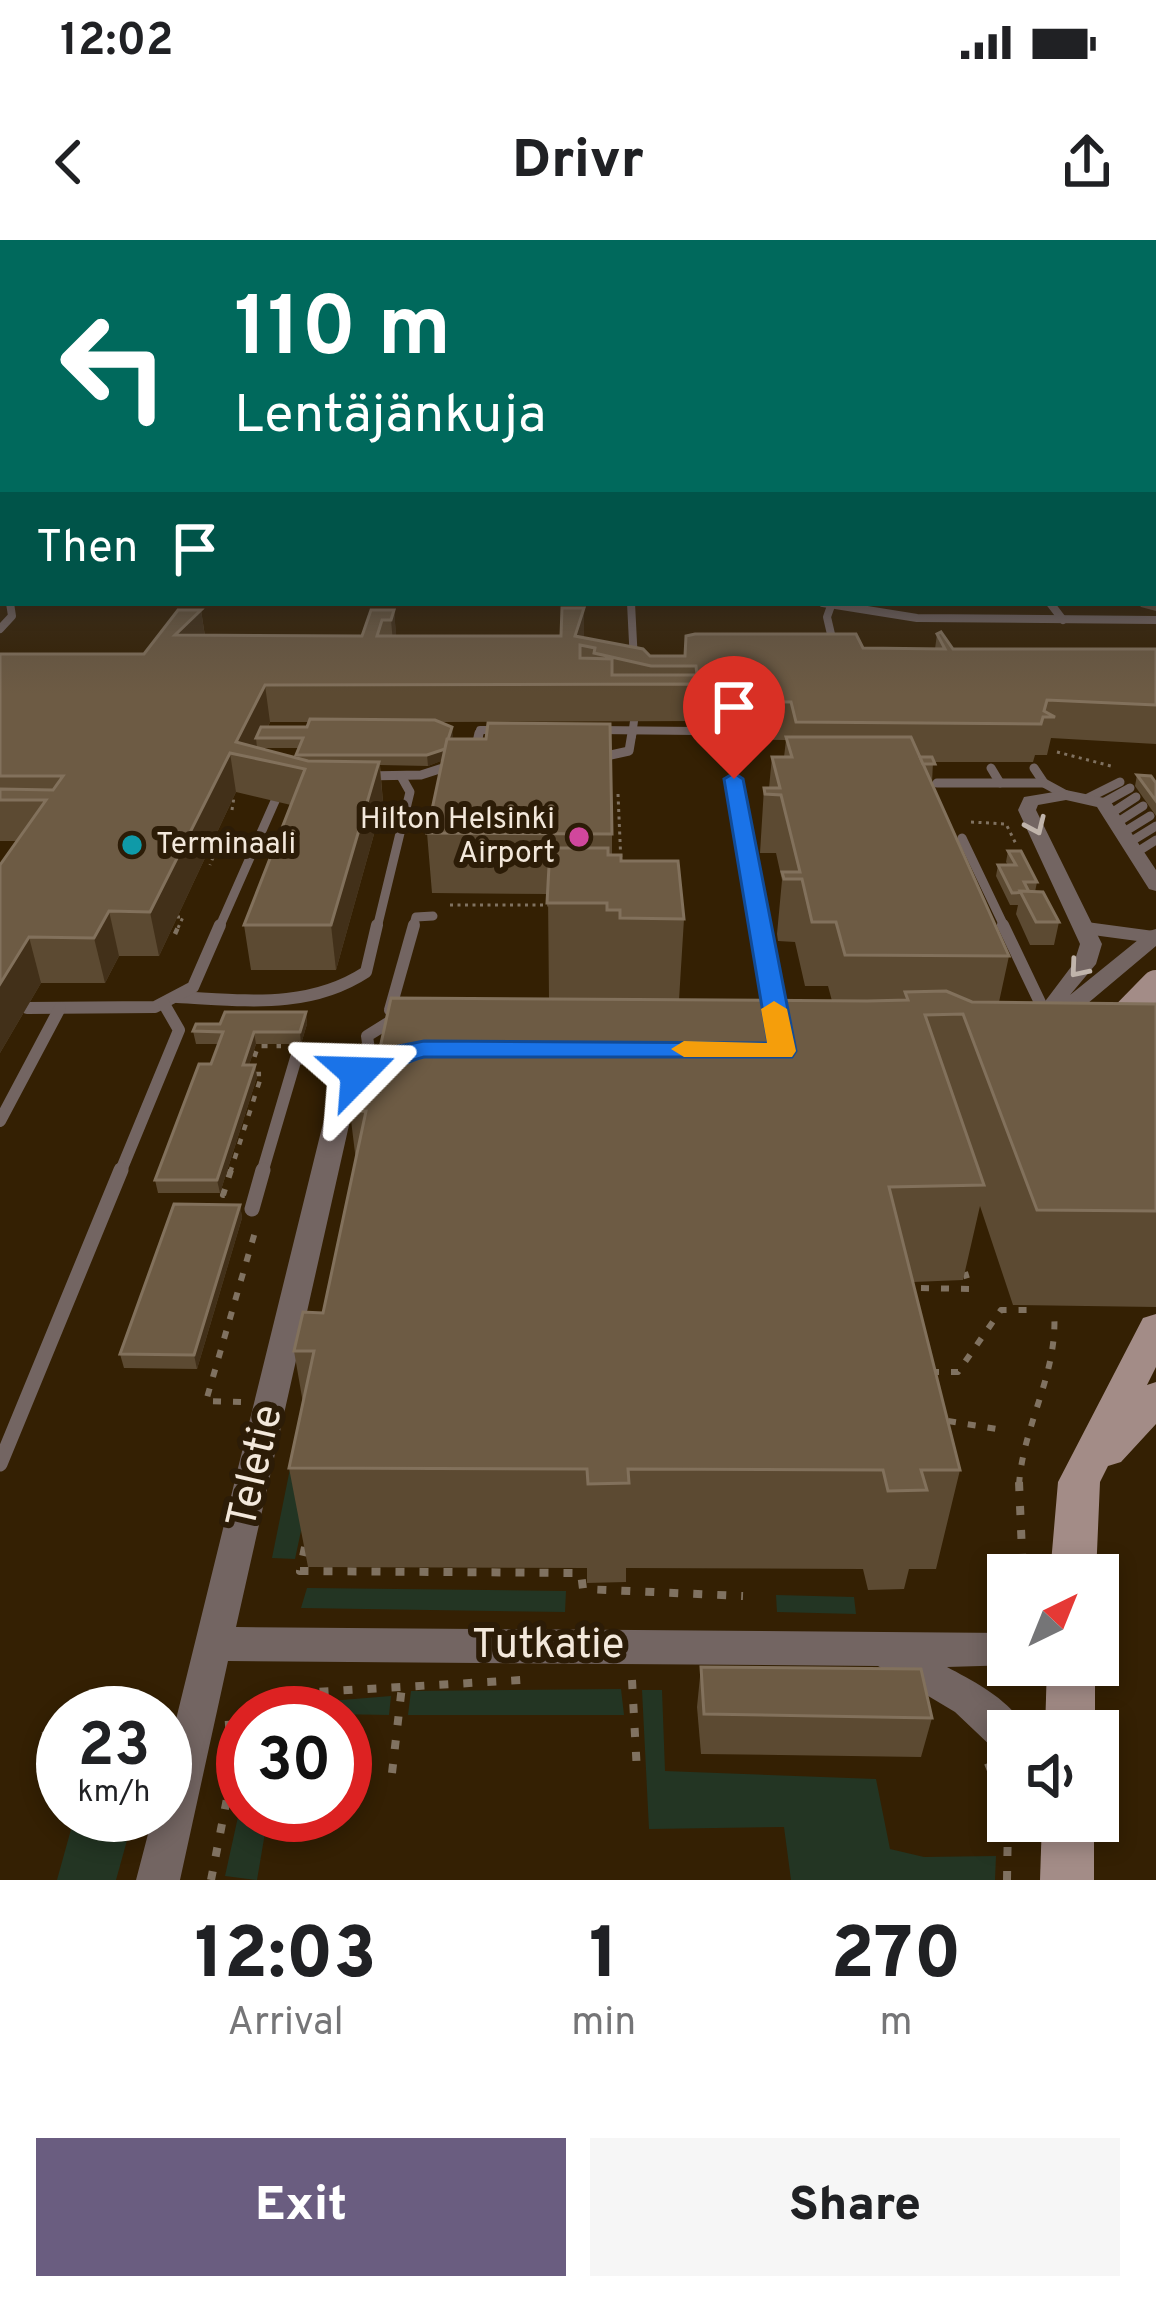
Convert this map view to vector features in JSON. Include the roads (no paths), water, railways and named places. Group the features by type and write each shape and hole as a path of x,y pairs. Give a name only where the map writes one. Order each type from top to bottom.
{"main road":[{"path":"1094,1049 1156,985"},
{"path":"1074,1554 1079,1482 1154,1340"},
{"path":"1079,1482 1156,1398"}],"street":[{"path":"1038,1023 1052,998 1088,962 1086,928 1027,810 1038,797 1066,795 1131,842"},
{"path":"1038,1023 1073,1004 1155,936"},
{"path":"370,1064 404,1052"},
{"name":"Teletie","path":"158,1880 340,1103 346,1086 370,1064"},
{"name":"Tutkatie","path":"215,1644 987,1651"},
{"name":"Tutkatie","path":"880,1652 969,1699 987,1716"}],"lane":[{"path":"0,629 13,616 7,606"},
{"path":"631,606 632,684"},
{"path":"828,606 836,660"},
{"path":"841,606 917,618 1156,620"},
{"path":"1052,606 1064,620"},
{"path":"618,664 652,663"},
{"path":"590,730 634,726 698,731"},
{"path":"583,758 629,751 634,726"},
{"path":"473,758 480,730 524,730"},
{"path":"361,776 401,776 487,758"},
{"path":"934,767 939,783 1045,783"},
{"path":"950,767 956,783"},
{"path":"977,767 986,783"},
{"path":"963,768 970,783"},
{"path":"991,768 1000,783"},
{"path":"1006,768 1014,783"},
{"path":"1020,768 1030,783"},
{"path":"1034,768 1045,783 1066,795"},
{"path":"27,1007 302,998 343,989 366,972 410,793 401,776"},
{"path":"734,779 779,1036"},
{"path":"171,1000 203,976 279,793"},
{"path":"1131,842 1139,803"},
{"path":"1131,842 1139,803"},
{"path":"1131,842 1139,803"},
{"path":"962,838 1038,1023"},
{"path":"1131,842 1156,840"},
{"path":"386,1023 416,917 435,911"},
{"path":"1086,928 1155,936"},
{"path":"0,1463 179,1030 171,1000"},
{"path":"0,1121 60,1008"},
{"path":"252,1209 296,1058 370,1064 368,1036 407,1014"}],"place":[{"name":"Hilton Helsinki Airport","path":"579,837"},
{"name":"Terminaali","path":"132,845"}]}
